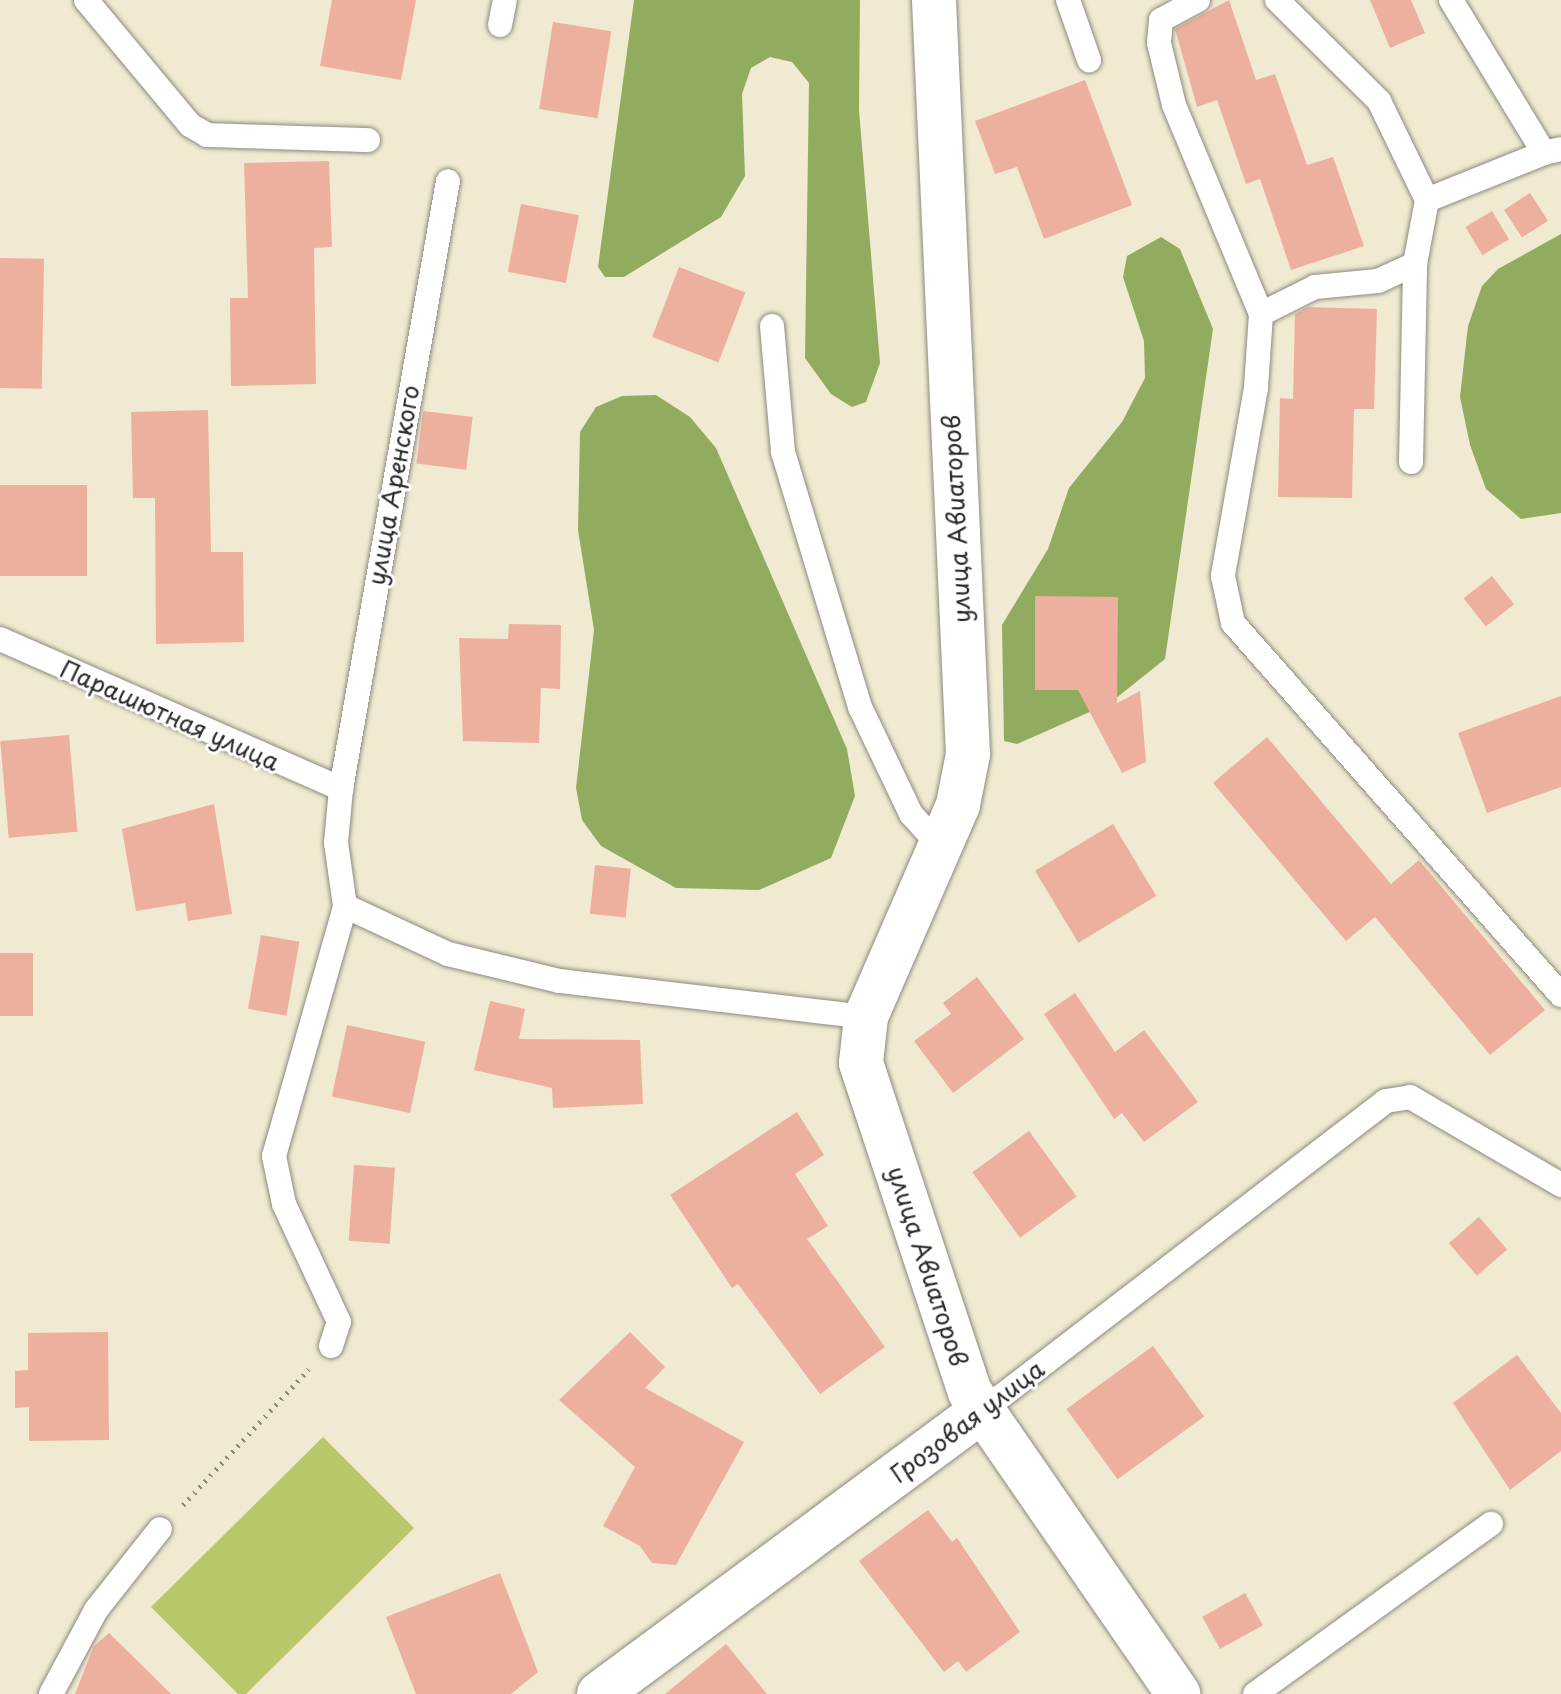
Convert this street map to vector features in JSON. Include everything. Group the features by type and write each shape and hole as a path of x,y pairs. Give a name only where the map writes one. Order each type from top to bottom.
{"street":[{"name":"улица Авиаторов","path":"934,0 968,754 958,805 866,1017 861,1063 982,1411 1178,1694"},
{"name":"Грозовая улица","path":"599,1694 982,1411"}],"lane":[{"path":"86,0 190,125 207,135 368,140"},
{"path":"500,25 505,0"},
{"path":"1068,0 1089,60"},
{"path":"1198,0 1161,20 1159,43 1174,105 1261,314 1256,388 1223,576 1233,623 1561,995"},
{"path":"1277,0 1379,101 1427,200 1415,264 1411,462"},
{"path":"1427,200 1552,151 1451,0"},
{"name":"улица Аренского","path":"345,906 336,843 341,789 448,181"},
{"path":"1261,314 1315,287 1378,281 1415,264"},
{"path":"772,326 783,452 860,707 911,814 939,845"},
{"name":"Парашютная улица","path":"0,639 341,789"},
{"path":"331,1346 339,1322 284,1204 274,1156 345,906 448,954 560,981 866,1017"},
{"name":"Грозовая улица","path":"982,1411 1386,1101 1410,1097 1561,1185"},
{"path":"1255,1694 1491,1524"},
{"path":"51,1694 96,1610 160,1529"}],"path":[{"path":"160,1529 331,1346"}],"green space":[{"path":"634,0 860,0 859,110 880,363 866,402 852,407 831,394 805,358 809,83 792,62 770,57 751,68 742,94 745,176 721,217 624,277 605,277 598,267"},
{"path":"1561,234 1561,513 1521,519 1486,489 1470,445 1460,397 1468,326 1482,286 1498,269"},
{"path":"1161,237 1180,249 1213,329 1165,659 1110,703 1017,744 1004,741 1002,625 1048,549 1069,488 1122,422 1145,378 1144,341 1123,277 1127,256"},
{"path":"656,395 690,417 716,448 847,749 855,796 831,858 759,890 676,888 601,846 582,820 576,788 594,630 578,530 580,432 596,407 622,396"},
{"path":"323,1437 414,1528 246,1694 238,1694 151,1607"}],"building":[{"path":"332,0 416,0 401,80 320,66"},
{"path":"1229,0 1256,80 1275,74 1307,165 1333,157 1364,246 1291,270 1260,179 1246,184 1217,100 1197,107 1175,29"},
{"path":"1370,0 1411,0 1425,33 1390,48"},
{"path":"553,22 611,31 598,118 539,109"},
{"path":"1085,80 1132,205 1044,239 1017,167 995,174 975,121"},
{"path":"329,161 332,247 314,248 316,384 231,386 230,298 248,298 244,163"},
{"path":"1530,193 1548,221 1522,238 1504,210"},
{"path":"521,204 579,215 566,283 508,272"},
{"path":"1492,211 1509,239 1482,255 1465,227"},
{"path":"0,258 44,259 42,389 0,388"},
{"path":"679,267 745,292 718,362 652,337"},
{"path":"1308,307 1377,309 1374,409 1354,409 1352,498 1278,497 1280,398 1293,399 1295,314"},
{"path":"208,410 211,552 243,552 244,642 156,644 155,498 133,498 131,412"},
{"path":"423,411 473,417 466,470 417,464"},
{"path":"0,485 87,485 87,576 0,576"},
{"path":"1492,576 1514,604 1486,627 1464,598"},
{"path":"1035,596 1118,597 1117,703 1140,691 1146,762 1122,773 1078,690 1035,690"},
{"path":"509,624 561,625 560,689 541,688 539,743 463,741 459,638 508,639"},
{"path":"1561,696 1561,787 1487,813 1458,733"},
{"path":"69,735 77,832 9,838 0,741"},
{"path":"1267,737 1391,884 1419,860 1545,1010 1490,1055 1375,917 1346,941 1213,783"},
{"path":"214,804 232,914 188,921 185,903 136,911 122,829"},
{"path":"1113,824 1156,896 1078,943 1035,871"},
{"path":"595,865 631,869 626,917 590,914"},
{"path":"261,935 299,942 286,1016 248,1009"},
{"path":"0,953 33,953 33,1016 0,1016"},
{"path":"977,977 1024,1039 953,1093 914,1041 951,1014 943,1003"},
{"path":"1075,993 1115,1052 1144,1030 1198,1102 1144,1142 1122,1113 1114,1119 1044,1014"},
{"path":"490,1001 525,1009 519,1039 640,1040 643,1104 553,1108 552,1088 474,1070"},
{"path":"347,1025 425,1042 410,1113 332,1096"},
{"path":"797,1112 824,1155 795,1174 828,1226 807,1239 885,1347 820,1394 738,1284 732,1288 670,1195"},
{"path":"1029,1131 1077,1197 1020,1238 972,1172"},
{"path":"354,1165 395,1168 390,1244 349,1241"},
{"path":"1479,1217 1507,1249 1477,1276 1449,1243"},
{"path":"108,1332 109,1440 29,1441 29,1407 15,1408 15,1371 28,1370 28,1333"},
{"path":"630,1332 665,1367 645,1388 744,1442 676,1565 652,1563 640,1546 603,1526 635,1467 559,1400"},
{"path":"1153,1346 1204,1416 1118,1479 1066,1409"},
{"path":"1517,1355 1561,1413 1561,1451 1510,1490 1453,1403"},
{"path":"928,1510 952,1542 957,1538 1020,1632 966,1672 958,1661 944,1672 859,1561"},
{"path":"500,1573 538,1672 511,1694 416,1694 386,1617"},
{"path":"1245,1593 1263,1625 1220,1649 1202,1617"},
{"path":"109,1633 171,1694 75,1694 94,1646"},
{"path":"726,1644 767,1694 665,1694"}]}
